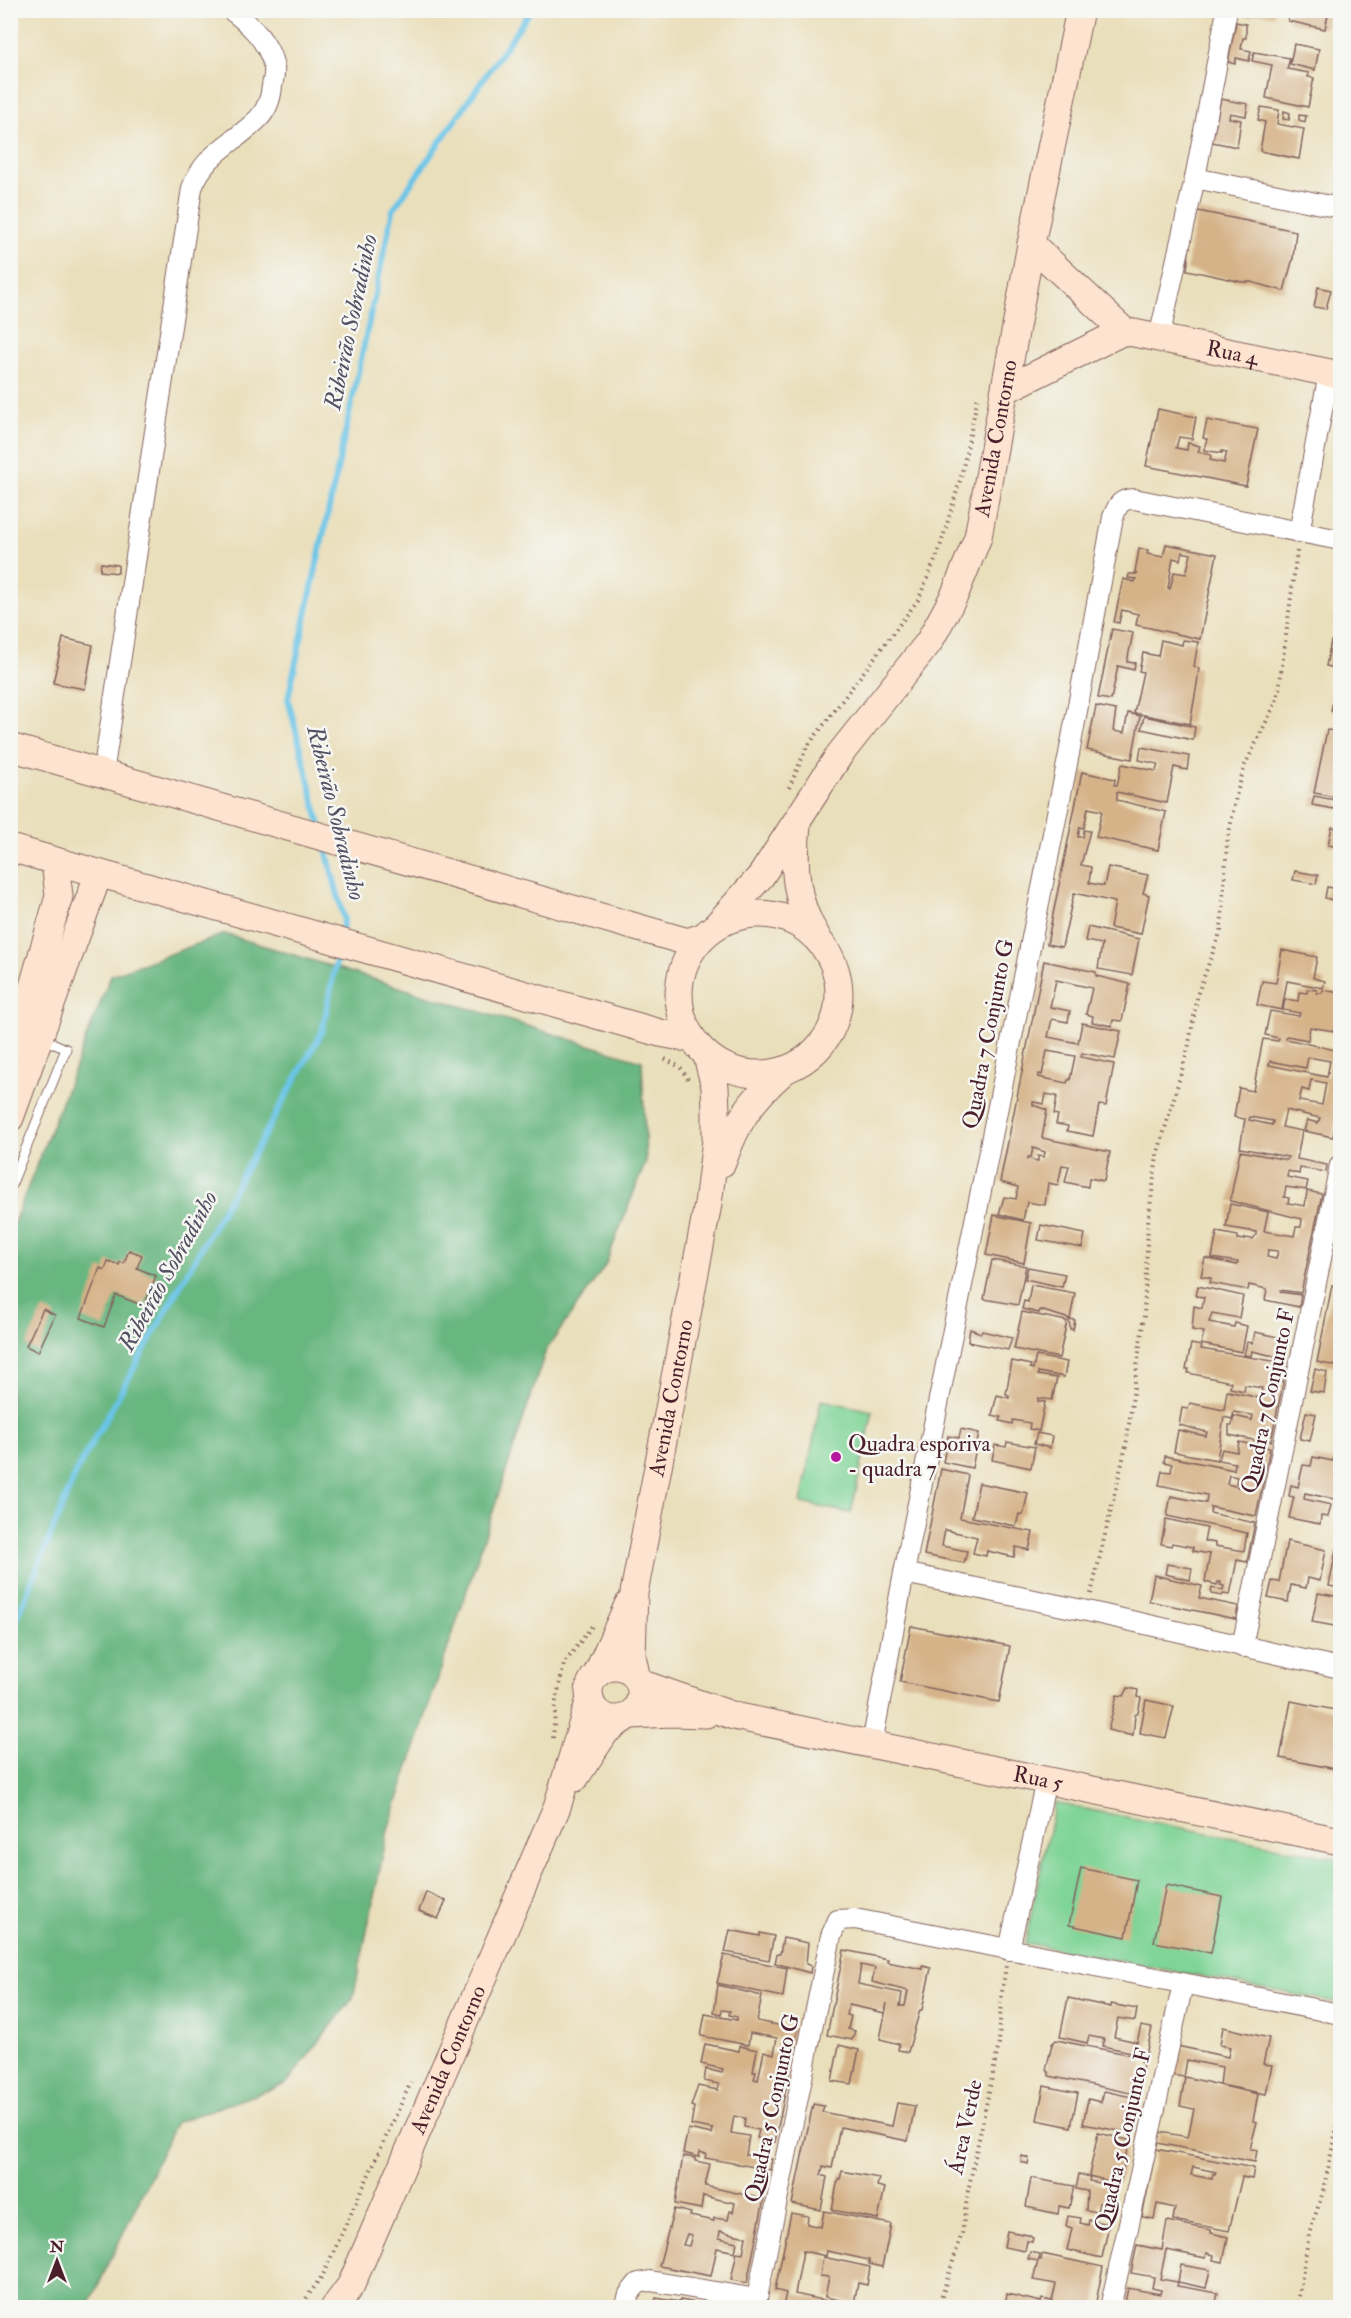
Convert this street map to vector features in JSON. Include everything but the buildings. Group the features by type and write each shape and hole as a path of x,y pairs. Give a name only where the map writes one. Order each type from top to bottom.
{"main road":[{"name":"Avenida Contorno","path":"702,935 761,876 850,740 929,642 954,596 978,537 1031,244 1080,10"},
{"path":"1006,389 1124,331 1031,244"},
{"name":"Rua 4","path":"1124,331 1335,374"},
{"path":"10,747 355,846 702,935"},
{"name":"Avenida Contorno","path":"797,820 795,849 797,893 806,920 817,938"},
{"path":"10,848 660,1033 699,1048 731,1070 757,1075 784,1071 808,1059 827,1039 838,1014 840,987 833,960 817,938 795,922 769,914 741,916 702,935 688,955 680,975 678,998 682,1019 699,1048"},
{"path":"10,1048 27,1007 60,896 55,862"},
{"path":"10,1118 99,874"},
{"name":"Avenida Contorno","path":"639,1681 632,1656 634,1593 708,1204 716,1140 715,1087 699,1048"},
{"name":"Avenida Contorno","path":"708,1204 740,1120 762,1090 784,1071"},
{"name":"Avenida Contorno","path":"334,2307 351,2285 557,1807 594,1687 634,1593"},
{"path":"623,1668 639,1681 642,1689 640,1704 628,1716 617,1719 600,1714 593,1708 594,1687 605,1669 623,1668"},
{"name":"Rua 5","path":"639,1681 734,1716 1341,1841"},
{"name":"Rua 5","path":"628,1716 670,1713 734,1716"},
{"name":"Avenida Contorno","path":"557,1807 606,1731 628,1716"}],"street":[{"path":"103,774 192,188 206,160 259,118 271,99 274,68 264,42 247,22 231,10"},
{"path":"1159,338 1195,178 1227,10"},
{"path":"1195,178 1341,208"},
{"path":"1335,374 1299,532 1341,540"},
{"name":"Quadra 7 Conjunto G","path":"872,1744 904,1573 1067,765 1113,517 1118,505 1127,499 1134,499 1299,532"},
{"name":"Quadra 7 Conjunto F","path":"1242,1647 1341,1165"},
{"path":"904,1573 1341,1668"},
{"path":"1046,1780 1009,1950 1341,2014"},
{"name":"Quadra 5 Conjunto G","path":"756,2303 831,1936 838,1920 855,1919 1009,1950"},
{"name":"Quadra 5 Conjunto F","path":"1110,2307 1183,1984"},
{"path":"626,2307 629,2294 638,2283 650,2281 756,2303"}],"lane":[{"path":"10,1188 66,1049 40,1038"}],"path":[{"path":"788,789 807,747 918,600 939,551 961,477 978,395"},
{"path":"1087,1611 1126,1446 1144,1316 1148,1222 1157,1156 1188,1049 1198,993 1221,930 1227,844 1236,796 1245,765 1276,702 1280,689 1299,532"},
{"path":"694,1086 680,1067 652,1051 660,1033 669,1025 678,959 702,935"},
{"path":"553,1741 556,1701 564,1664 597,1620"},
{"name":"Área Verde","path":"938,2307 962,2233 968,2191 999,2044 1001,1998 1009,1950"},
{"path":"299,2307 323,2275 414,2075"},
{"path":"1297,2307 1309,2234 1323,2192 1341,2112"}],"green space":[{"path":"225,934 642,1061 646,1161 605,1266 546,1350 388,1830 353,1998 286,2084 176,2122 88,2307 11,2307 10,1233 111,975"},
{"name":"Quadra esporiva - quadra 7","path":"821,1400 873,1411 851,1513 801,1503"},
{"path":"1055,1803 1340,1859 1340,2003 1025,1943"}],"waterway":[{"name":"Ribeirão Sobradinho","path":"321,829 288,699 393,210 531,10"},
{"name":"Ribeirão Sobradinho","path":"325,845 344,919 341,934"},
{"name":"Ribeirão Sobradinho","path":"10,1636 77,1470 322,1032 339,947"}],"place":[{"name":"Quadra esporiva - quadra 7","path":"836,1457"}]}
